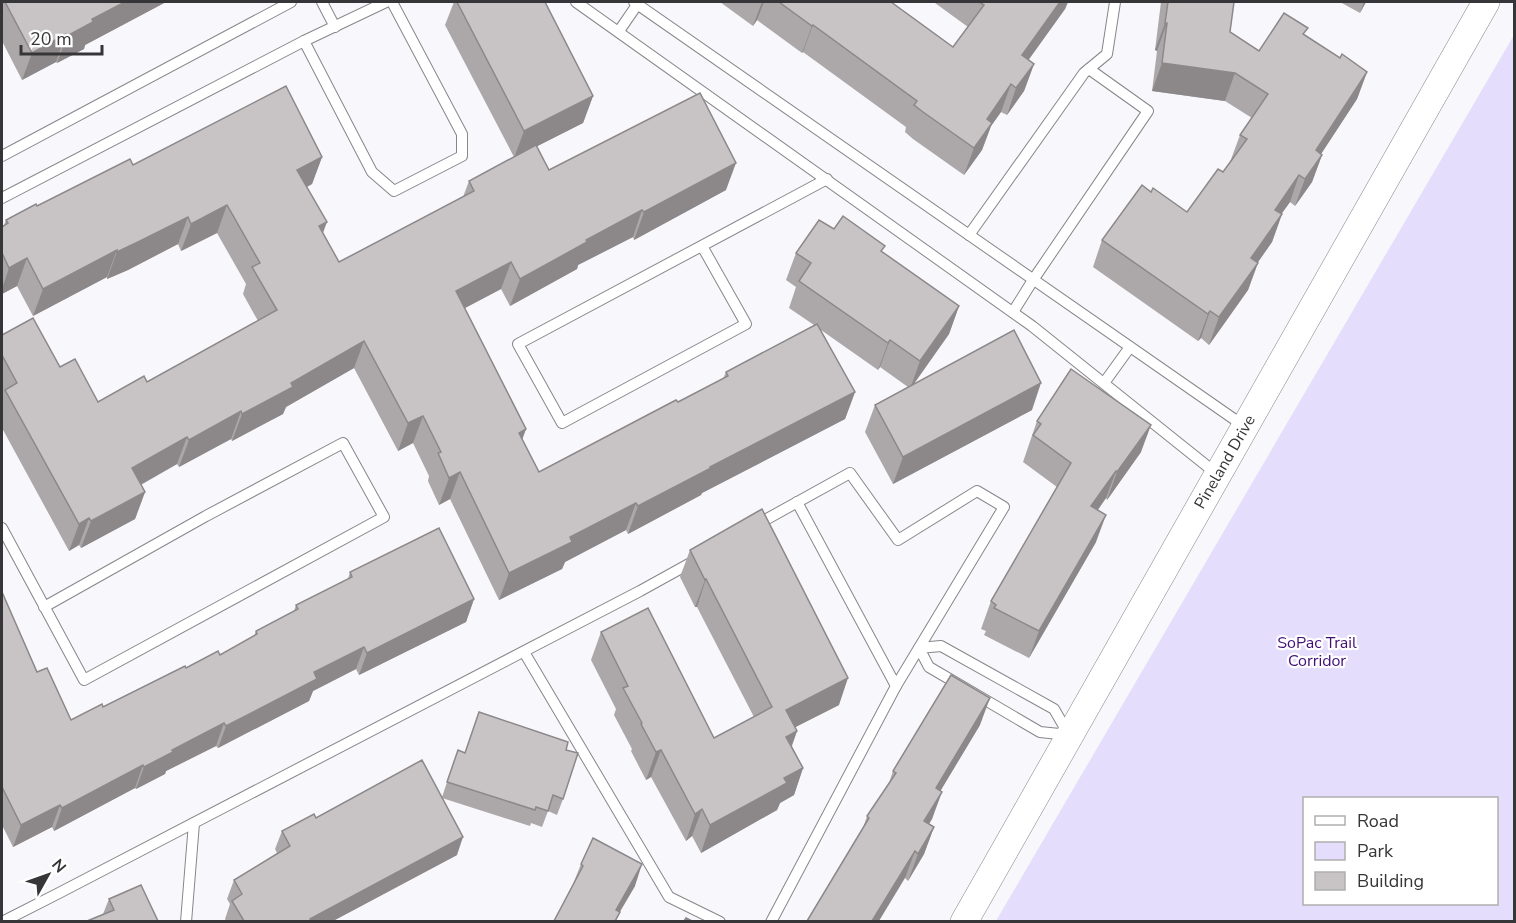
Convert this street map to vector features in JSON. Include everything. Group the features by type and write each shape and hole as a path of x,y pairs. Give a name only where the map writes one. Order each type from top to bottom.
{"street":[{"name":"Pineland Drive","path":"964,921 1486,2"}],"lane":[{"path":"2,156 291,2"},
{"path":"322,2 335,27"},
{"path":"2,198 386,2"},
{"path":"304,42 372,172 394,191 462,156 462,134 392,2"},
{"path":"576,2 1013,312 1218,474"},
{"path":"619,31 637,2 1245,427"},
{"path":"969,235 1084,73 1107,54 1115,2"},
{"path":"1013,312 1148,111 1089,69"},
{"path":"702,246 746,324 562,423 518,344 827,179"},
{"path":"1104,383 1130,347"},
{"path":"2,528 44,607 84,680 384,517 343,443 206,516 44,607"},
{"path":"748,530 850,473 898,540 977,491 1004,507 896,686 771,921"},
{"path":"797,502 896,686"},
{"path":"2,921 524,652 709,552"},
{"path":"919,648 941,646 1054,708 1069,735"},
{"path":"919,648 929,667 1040,732 1069,735"},
{"path":"524,652 669,897 720,921"},
{"path":"186,921 194,824"}],"green space":[{"name":"SoPac Trail Corridor","path":"1514,35 1514,921 996,921"}],"building":[{"path":"5,2 125,2 92,19 93,22 32,53"},
{"path":"457,2 545,2 593,96 524,131"},
{"path":"779,2 891,2 953,47 984,5 979,2 1060,2 1022,55 1034,64 1016,88 1011,84 987,119 992,123 974,148 914,105 917,101"},
{"path":"1168,2 1234,2 1230,32 1259,51 1284,13 1308,28 1303,34 1340,58 1342,54 1367,72 1316,150 1322,155 1305,179 1299,175 1275,210 1282,214 1251,258 1258,263 1219,317 1210,311 1208,314 1102,240 1142,185 1151,192 1153,188 1187,212 1218,169 1223,172 1247,139 1240,135 1268,94 1235,73 1162,63"},
{"path":"286,86 322,157 297,170 327,222 319,226 339,262 474,191 469,181 536,145 549,170 700,93 736,163 586,240 587,242 520,279 511,262 456,291 526,429 519,433 539,472 676,400 678,402 728,376 726,372 817,324 855,392 638,506 636,503 570,537 572,542 509,573 460,472 449,478 438,453 441,452 423,416 408,423 364,341 291,383 293,387 242,414 241,411 189,440 187,437 132,468 145,492 91,521 89,518 79,524 5,390 17,383 2,355 2,335 33,318 60,367 75,359 98,402 144,376 147,382 277,310 252,267 260,263 227,205 191,224 188,217 117,252 117,250 43,289 27,258 9,268 2,253 2,227 8,223 6,220 36,204 37,206 130,159 133,165"},
{"path":"843,216 885,246 881,251 959,306 920,361 890,340 888,343 799,281 811,263 796,253 819,220 834,229"},
{"path":"1014,330 1041,383 903,457 875,405"},
{"path":"1071,369 1151,425 1091,506 1106,515 1039,631 994,608 996,605 991,601 1071,463 1033,435 1041,424 1037,421"},
{"path":"762,509 848,678 786,710 797,731 786,737 803,768 784,778 787,783 710,825 702,809 695,814 661,750 656,752 623,688 628,686 601,632 648,608 714,738 772,707 690,550"},
{"path":"439,528 474,599 367,653 364,647 314,672 317,679 226,726 224,723 172,750 173,752 144,767 143,765 62,808 60,805 21,825 2,787 2,592 37,672 47,668 71,720 102,704 103,707 218,651 220,655 257,634 256,631 298,609 296,605 352,577 350,572"},
{"path":"951,675 990,698 936,788 942,792 924,821 934,827 918,854 915,851 872,921 807,921 869,818 867,816 896,773 893,771"},
{"path":"479,712 568,742 566,750 578,753 563,799 553,795 548,811 536,807 535,810 447,782 458,750 465,753"},
{"path":"422,760 463,837 310,919 312,921 244,921 232,901 242,894 234,880 290,846 282,831 314,814 316,818"},
{"path":"593,838 642,864 616,910 620,912 615,921 554,921 583,866 581,864"},
{"path":"141,885 158,921 87,921 114,910 109,899"}]}
